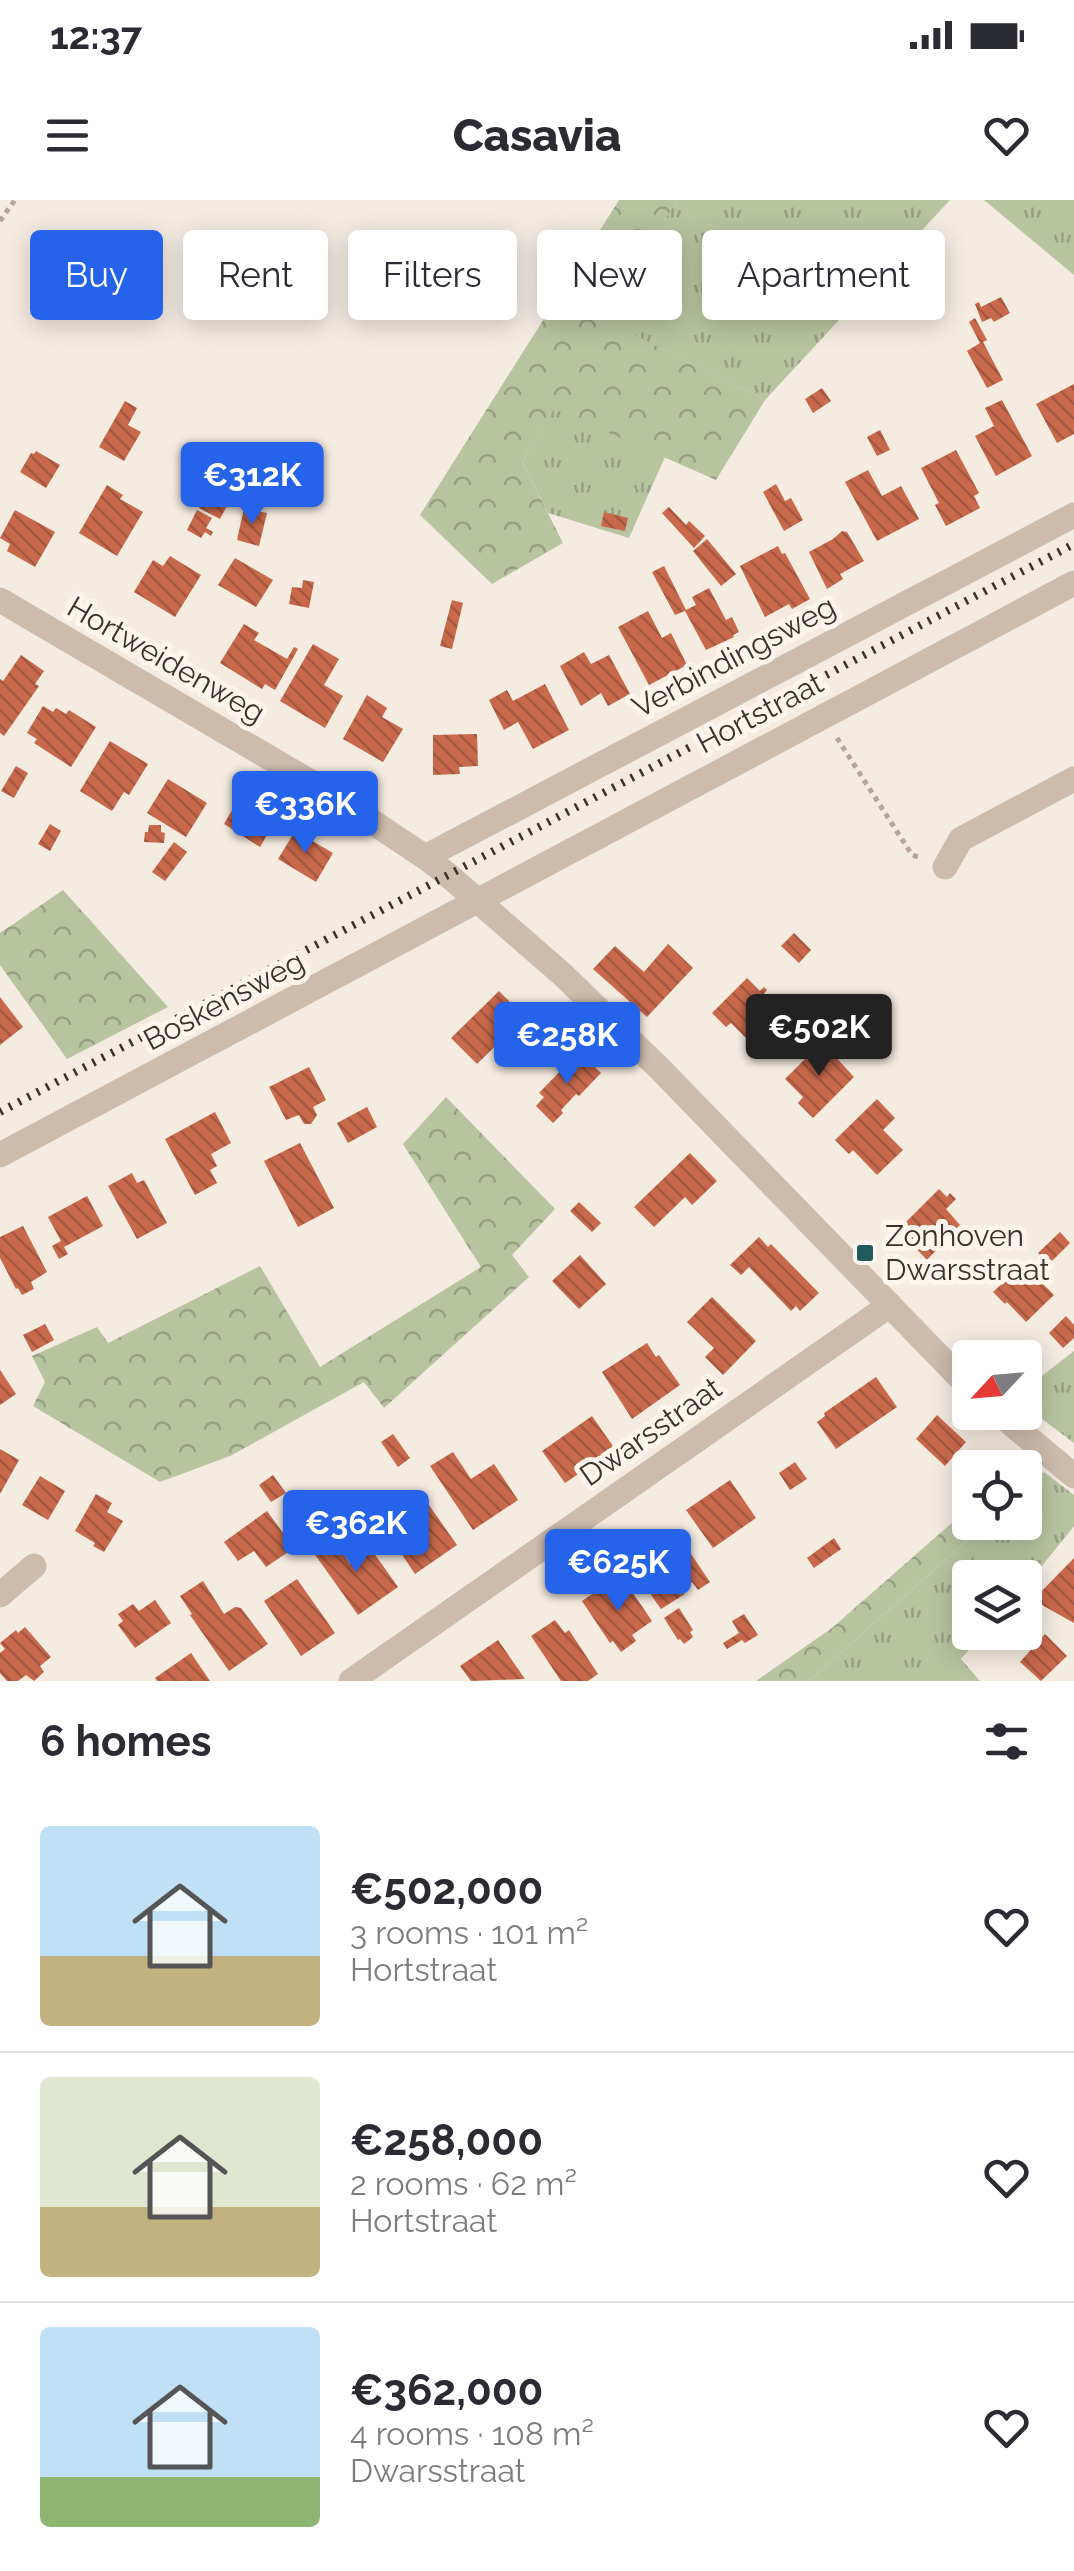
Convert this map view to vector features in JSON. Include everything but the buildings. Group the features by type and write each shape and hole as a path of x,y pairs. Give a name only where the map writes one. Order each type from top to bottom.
{"street":[{"name":"Verbindingsweg","path":"425,857 1074,514"},
{"name":"Hortstraat","path":"476,901 1074,583"},
{"name":"Hortweidenweg","path":"0,600 326,792 425,857 476,901"},
{"path":"499,920 516,894 830,728"},
{"path":"945,867 961,838 1074,779"},
{"path":"476,901 562,974 660,1069 952,1369"},
{"name":"Boskensweg","path":"0,1155 363,965 476,901"},
{"name":"Dwarsstraat","path":"350,1681 890,1305"},
{"path":"1019,1430 1074,1476"},
{"path":"0,1595 34,1566"}],"path":[{"path":"0,221 15,200"},
{"path":"830,728 912,854 945,867"}],"green space":[{"path":"619,200 678,200 657,230 600,230"},
{"path":"678,200 950,200 922,230 702,230 702,320 839,320 765,400 603,320 682,320 682,230 657,230"},
{"path":"984,200 1074,200 1074,275"},
{"path":"543,320 604,320 765,400 716,480 554,409 522,462 563,543 492,584 420,515"},
{"path":"554,408 665,457 629,538 548,513 522,462"},
{"path":"63,890 168,1007 67,1059 0,965 0,933"},
{"path":"446,1097 555,1209 512,1255 529,1277 384,1408 364,1382 230,1456 160,1482 33,1406 45,1382 32,1356 97,1327 108,1343 260,1266 320,1367 481,1267 403,1144"},
{"path":"1074,1351 1074,1443 1042,1419 1042,1376"},
{"path":"1042,1474 1074,1495 1074,1526 1042,1566 1042,1560 952,1560 952,1650 969,1650 961,1659 980,1681 809,1681 968,1540 1042,1540"},
{"path":"952,1523 952,1540 968,1540 809,1681 756,1681 832,1628"}],"railway":[{"path":"0,1112 1074,544"}],"place":[{"name":"Zonhoven Dwarsstraat","path":"865,1253"}]}
